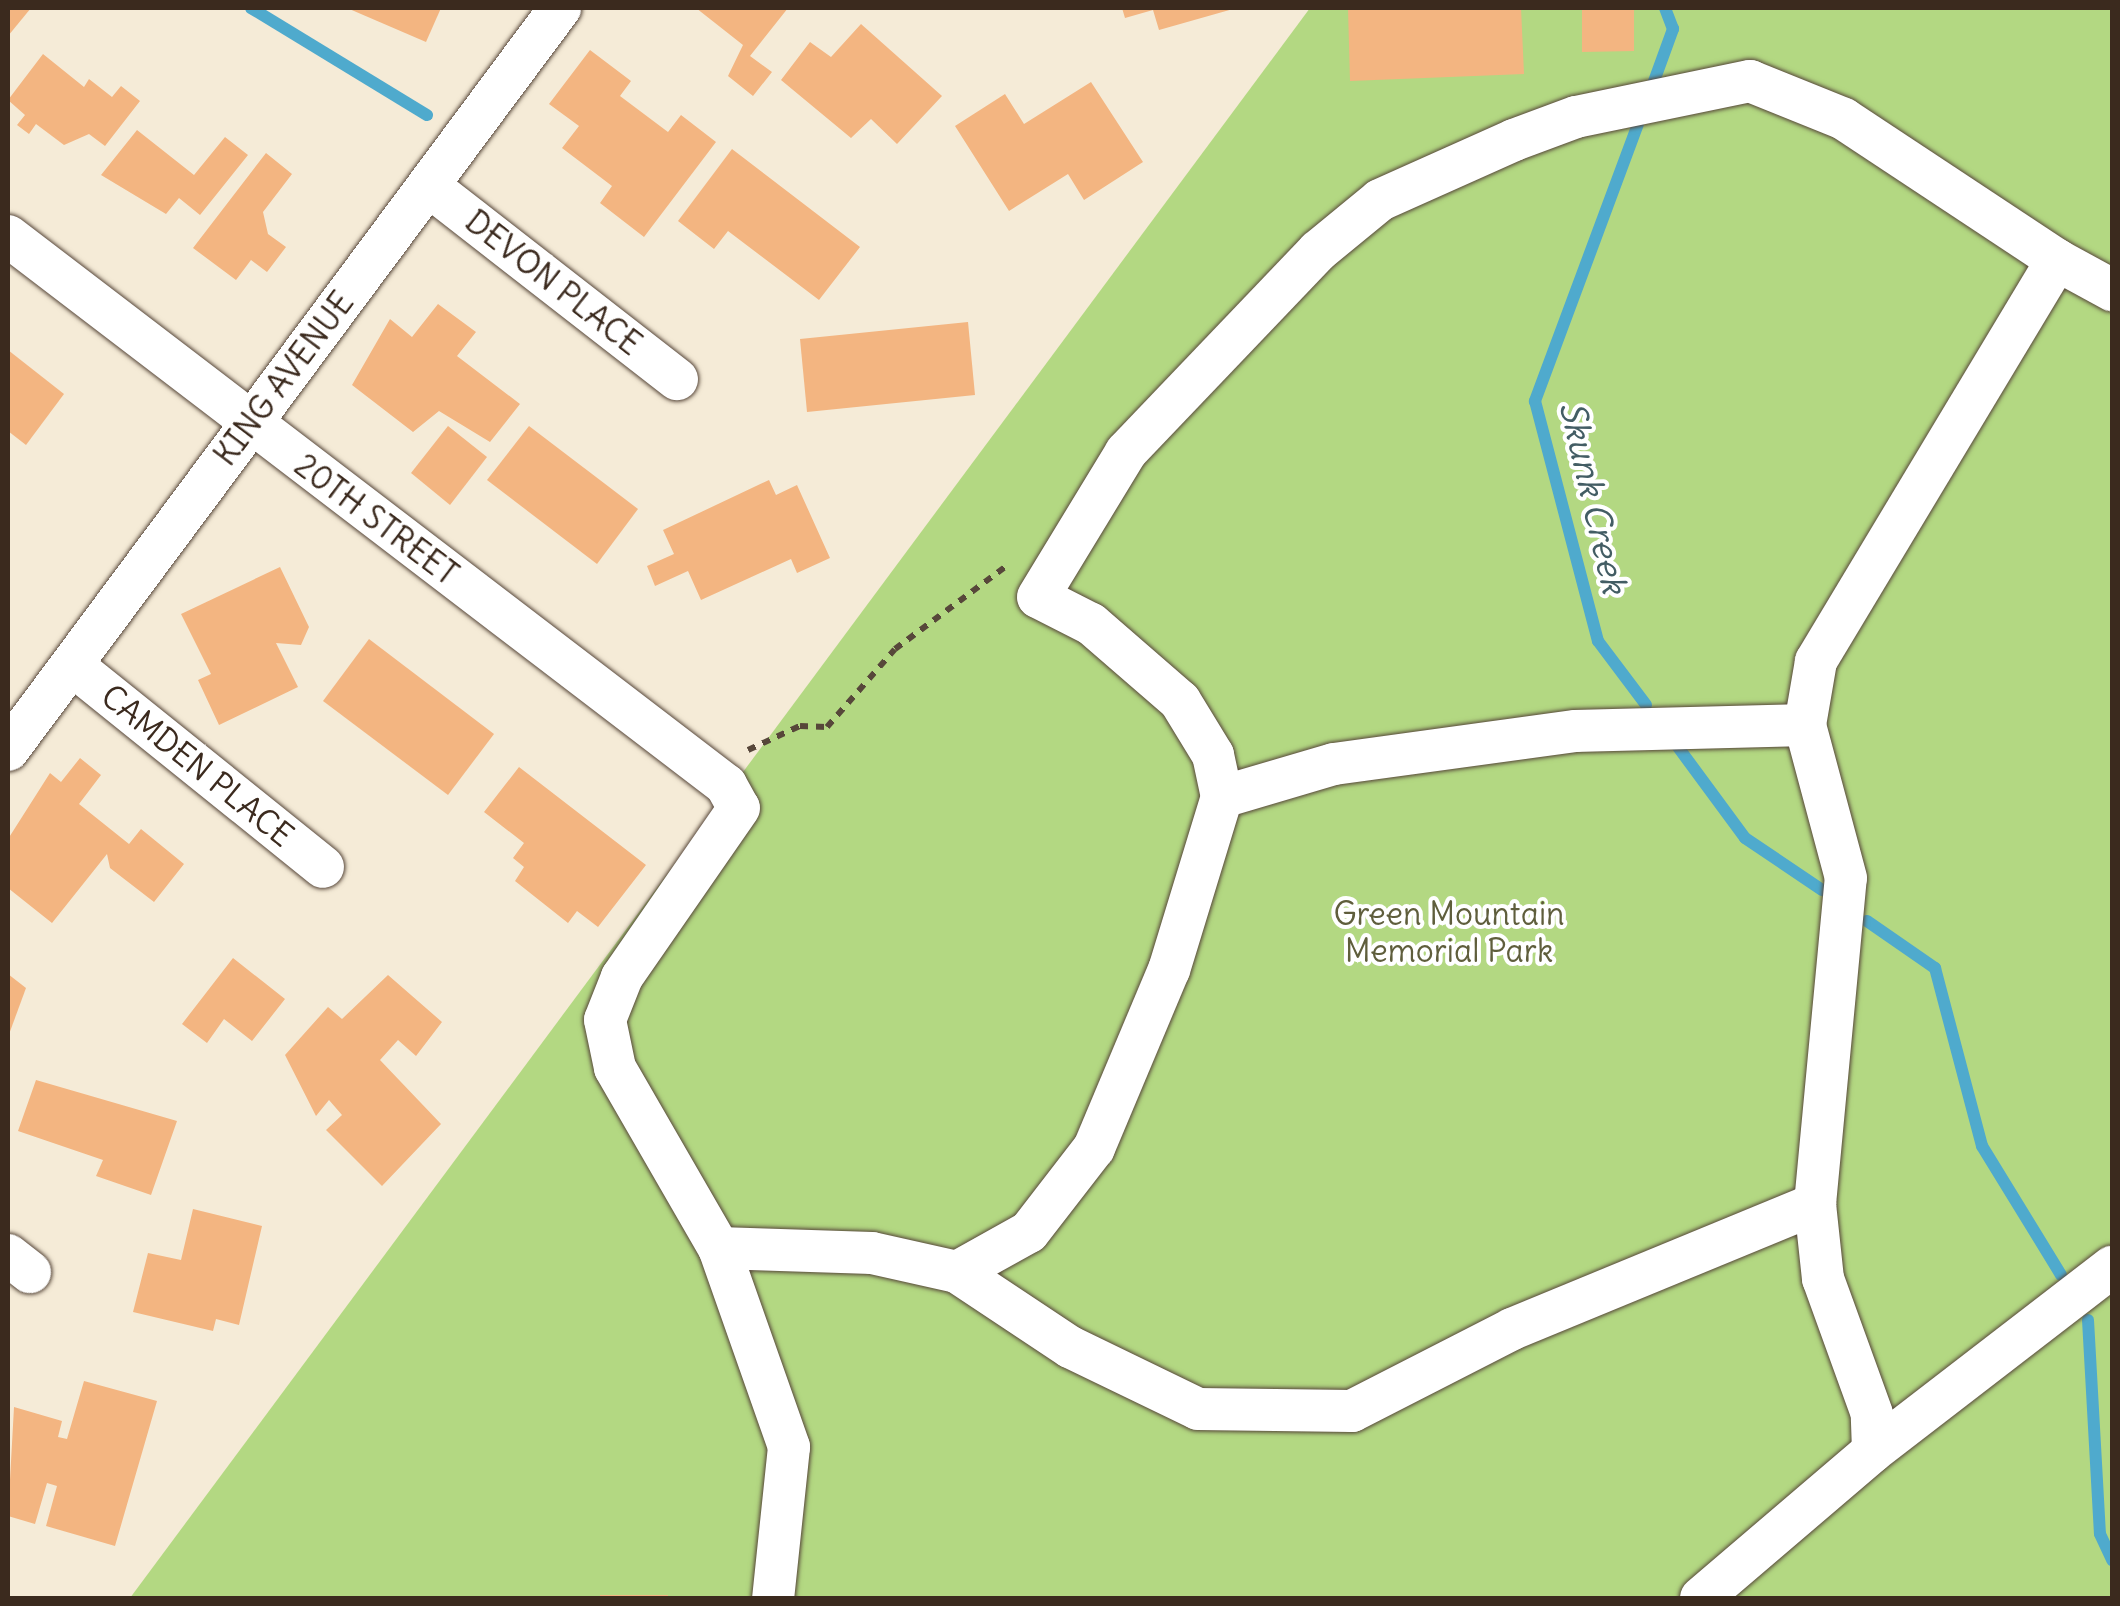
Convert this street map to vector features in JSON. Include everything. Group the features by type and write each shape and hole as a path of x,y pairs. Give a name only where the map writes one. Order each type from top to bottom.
{"street":[{"name":"KING AVENUE","path":"8,750 560,8"},
{"path":"957,1272 1028,1232 1094,1148 1169,970 1222,798 1213,755 1180,701 1091,624 1038,597 1053,558 1187,378 1318,251 1380,200 1576,117 1750,81 1844,119 2057,260 2112,290"},
{"name":"DEVON PLACE","path":"430,187 676,379"},
{"name":"20TH STREET","path":"8,236 730,795"},
{"path":"1873,1451 1872,1414 1823,1280 1815,1204 1846,878 1805,724 1816,661 2057,260"},
{"name":"CAMDEN PLACE","path":"72,665 322,867"},
{"path":"1222,798 1334,764 1576,731 1805,724"},
{"path":"730,795 622,977 605,1020 615,1068 720,1248 789,1447 773,1598"},
{"path":"720,1248 872,1253 957,1272 1070,1346 1198,1410 1352,1411 1512,1329 1815,1204"},
{"path":"1701,1598 1873,1451 2112,1267"}],"path":[{"path":"730,795 760,739 827,727 852,708 895,649 954,601 1015,560 1053,558"}],"green space":[{"name":"Green Mountain Memorial Park","path":"1310,8 2112,8 2112,1598 130,1598"}],"building":[{"path":"8,8 31,8 8,36"},
{"path":"347,8 441,8 426,42"},
{"path":"696,8 788,8 750,56 772,72 753,96 728,76 743,45"},
{"path":"1122,8 1233,9 1159,30 1153,10 1125,18"},
{"path":"1348,8 1521,8 1524,74 1350,81"},
{"path":"1582,8 1634,8 1634,51 1582,52"},
{"path":"861,24 942,96 897,144 871,119 851,138 781,80 810,42 831,57"},
{"path":"590,50 631,81 620,96 668,132 681,115 716,142 644,237 600,203 612,186 562,148 579,126 549,104"},
{"path":"43,54 84,87 89,79 112,97 121,86 140,101 105,146 89,134 64,145 36,124 29,134 17,125 25,115 8,100"},
{"path":"1091,82 1143,162 1084,200 1068,174 1009,211 955,126 1005,94 1024,124"},
{"path":"137,130 194,175 225,137 248,155 200,215 179,198 166,214 101,175"},
{"path":"732,149 860,247 819,300 728,231 714,249 678,221"},
{"path":"266,153 292,174 263,212 268,234 286,247 267,272 251,260 236,280 193,248"},
{"path":"438,304 476,332 457,356 520,404 490,442 439,411 413,432 352,385 390,319 412,337"},
{"path":"968,322 975,395 807,412 800,339"},
{"path":"8,350 64,394 26,445 8,431"},
{"path":"448,426 487,457 450,505 411,473"},
{"path":"529,426 638,509 597,564 487,480"},
{"path":"769,480 776,495 797,485 830,558 797,573 791,559 701,600 688,571 655,586 647,566 674,554 663,530"},
{"path":"280,567 309,627 301,645 276,643 298,687 219,725 198,680 211,674 181,614"},
{"path":"369,639 494,734 448,795 323,701"},
{"path":"80,758 101,775 79,804 129,844 141,829 184,864 154,902 110,868 107,854 52,923 8,888 8,839 50,773 61,782"},
{"path":"519,767 646,865 598,927 577,911 568,923 515,881 524,867 513,858 524,843 484,812"},
{"path":"233,958 285,999 252,1041 224,1019 207,1043 182,1024"},
{"path":"8,974 26,988 8,1037"},
{"path":"388,975 442,1022 416,1056 398,1040 380,1060 441,1124 382,1186 326,1130 342,1115 329,1100 316,1116 285,1055 328,1007 342,1019"},
{"path":"36,1080 177,1121 151,1195 96,1176 103,1160 18,1131"},
{"path":"193,1209 262,1226 239,1325 216,1319 213,1331 133,1312 148,1253 181,1260"},
{"path":"84,1381 157,1401 115,1546 46,1526 57,1486 47,1483 35,1524 8,1516 14,1407 62,1421 58,1437 67,1439"},
{"path":"668,1595 668,1598 600,1598"}],"waterway":[{"path":"251,8 427,115"},
{"name":"Skunk Creek","path":"1653,84 1673,29 1665,8"},
{"name":"Skunk Creek","path":"1638,124 1535,401 1598,641 1646,705"},
{"name":"Skunk Creek","path":"1678,747 1745,838 1822,890"},
{"name":"Skunk Creek","path":"1867,921 1935,968 1982,1146 2061,1275"},
{"name":"Skunk Creek","path":"2088,1320 2100,1534 2112,1560"}]}
